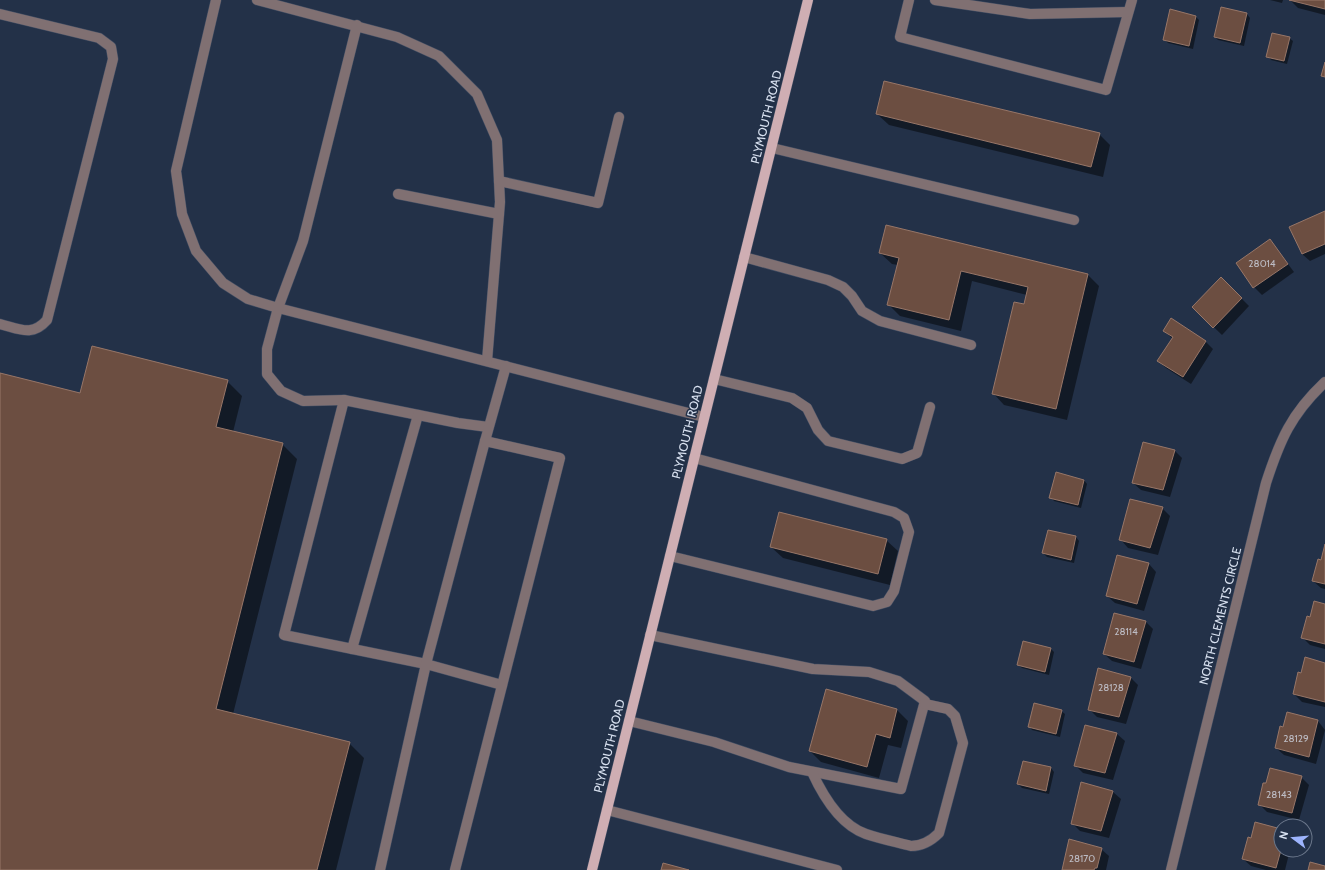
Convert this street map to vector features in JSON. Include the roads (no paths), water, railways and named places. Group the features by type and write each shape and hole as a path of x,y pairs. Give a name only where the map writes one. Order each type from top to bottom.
{"main road":[{"name":"PLYMOUTH ROAD","path":"592,870 808,0"}],"street":[{"path":"216,0 176,171 182,214 196,251 223,283 248,299 278,308 487,360 704,417"},
{"path":"257,0 357,25 396,37 438,56 477,94 497,140 499,181 499,214 487,360"},
{"path":"909,0 900,37 1106,90 1132,0"},
{"path":"934,0 1030,14 1128,12"},
{"path":"0,14 98,38 112,47 113,59 47,320 39,329 30,331 0,324"},
{"path":"357,25 303,241 278,308 267,349 267,374 281,391 303,402 344,400 458,423 488,427"},
{"path":"499,181 598,204 619,117"},
{"path":"772,148 1074,220"},
{"path":"398,194 499,214"},
{"path":"744,257 838,284 852,296 862,311 880,321 971,345"},
{"path":"380,870 426,664 488,427 506,366"},
{"path":"714,380 792,398 807,408 818,430 828,441 902,459 917,453 930,406"},
{"name":"NORTH CLEMENTS CIRCLE","path":"1171,870 1271,470 1279,444 1294,417 1308,398 1325,382"},
{"path":"344,400 284,635 426,664 502,685"},
{"path":"352,649 418,415"},
{"path":"455,870 560,458 485,441"},
{"path":"670,556 873,606 887,602 894,591 909,532 904,518 894,512 694,458"},
{"path":"629,721 714,742 789,767 901,789 925,702 898,680 869,672 813,669 650,635"},
{"path":"812,772 819,786 838,815 865,834 911,846 917,846 932,839 939,833 963,743 955,716 948,709 924,704"},
{"path":"607,810 837,870"}]}
